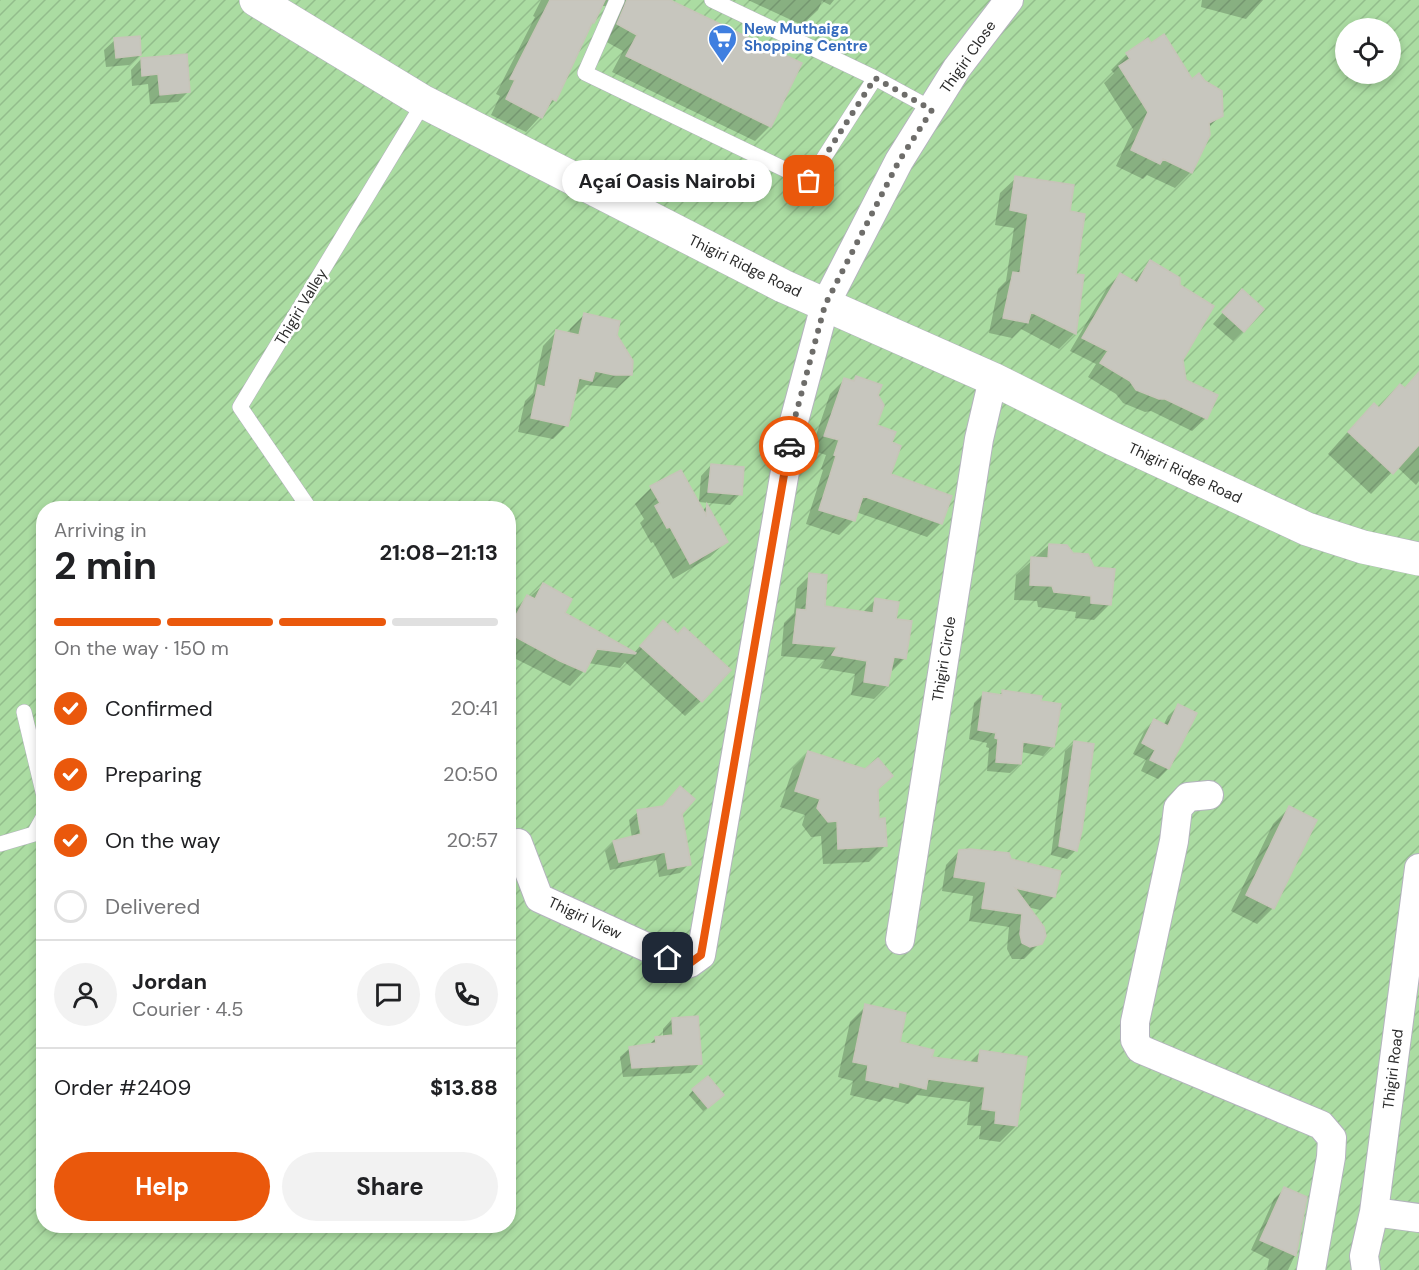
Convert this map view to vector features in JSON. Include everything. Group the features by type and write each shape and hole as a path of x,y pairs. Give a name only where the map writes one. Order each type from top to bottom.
{"street":[{"name":"Thigiri Ridge Road","path":"256,0 424,102 783,286 993,379 1111,438 1307,529 1363,547 1419,559"},
{"name":"Thigiri Close","path":"825,305 899,161 957,68 1009,0"},
{"name":"Thigiri View","path":"518,843 539,898 655,951 681,966 701,955 793,425 825,305"},
{"name":"Thigiri Circle","path":"900,940 979,439 993,379"},
{"path":"1209,795 1188,796 1178,808 1174,841 1135,1022 1135,1040 1140,1049 1321,1125 1332,1138 1331,1157 1311,1270"},
{"name":"Thigiri Road","path":"1366,1270 1364,1256 1374,1212 1419,868"},
{"path":"1374,1212 1419,1218"}],"lane":[{"path":"617,0 585,73 809,181 875,78"},
{"path":"712,0 875,78 932,110"},
{"name":"Thigiri Valley","path":"304,501 240,407 424,102"},
{"path":"24,712 36,762"},
{"path":"0,844 34,834 36,830"}],"green space":[{"path":"0,0 1419,0 1419,1270 0,1270"}],"building":[{"path":"550,0 605,0 556,101 552,99 542,118 506,99 515,80 510,79"},
{"name":"New Muthaiga Shopping Centre","path":"627,0 670,0 802,63 771,127 626,56 637,35 617,24"},
{"path":"1164,34 1192,79 1199,73 1205,81 1222,91 1223,116 1209,123 1210,135 1192,173 1163,159 1160,164 1131,150 1148,112 1119,66 1130,59 1126,53 1148,38 1151,43"},
{"path":"140,36 141,55 116,58 114,38"},
{"path":"187,54 190,92 160,95 158,74 142,76 141,58"},
{"path":"1015,176 1074,185 1070,211 1085,214 1076,274 1084,275 1076,334 1031,312 1028,323 1003,318 1013,272 1020,273 1028,214 1010,210"},
{"path":"1150,260 1180,278 1180,285 1214,306 1183,360 1186,380 1218,395 1207,419 1165,399 1136,390 1130,381 1100,363 1108,351 1082,338 1120,273 1137,283"},
{"path":"1242,289 1264,309 1244,332 1222,312"},
{"path":"584,313 620,321 617,335 633,361 632,375 614,375 595,371 592,381 579,378 568,426 531,418 538,385 545,387 556,330 579,335"},
{"path":"1419,372 1419,445 1393,474 1348,432 1374,403 1379,408 1400,384 1405,388"},
{"path":"856,376 882,385 878,395 884,405 877,425 896,432 892,442 901,446 891,474 952,496 942,524 863,496 855,521 819,510 839,440 824,436 844,378 854,381"},
{"path":"711,464 744,467 742,495 708,492"},
{"path":"681,470 706,515 707,504 728,542 690,564 670,527 667,528 655,506 660,503 650,486"},
{"path":"1049,544 1067,545 1073,553 1088,554 1094,567 1115,569 1111,605 1091,603 1091,596 1054,592 1052,586 1030,585 1031,557 1048,558"},
{"path":"809,573 827,575 825,606 873,613 875,598 899,602 896,619 912,621 906,659 894,657 888,686 864,682 867,661 832,655 837,647 793,643 797,609 806,610"},
{"path":"543,583 572,599 565,613 636,653 597,649 585,672 560,661 516,637 516,615 527,595 535,599"},
{"path":"663,620 678,634 684,627 731,670 702,702 640,646"},
{"path":"1002,690 1042,696 1041,701 1061,704 1054,747 1023,742 1021,764 996,762 998,739 995,738 996,733 978,730 983,692 1002,695"},
{"path":"1178,704 1197,713 1169,769 1150,760 1155,750 1142,743 1154,719 1168,726"},
{"path":"1074,741 1094,744 1077,851 1059,846"},
{"path":"808,751 865,769 878,758 893,776 878,789 879,819 885,818 887,846 838,849 837,821 828,822 817,808 820,799 795,791"},
{"path":"680,786 695,799 682,814 691,865 668,869 665,852 619,862 613,841 641,834 637,810 663,806"},
{"path":"1289,806 1317,820 1274,909 1246,895"},
{"path":"959,850 1009,853 1011,859 1061,871 1055,897 1015,888 1044,927 1046,936 1042,944 1030,947 1022,943 1020,934 1022,914 982,908 986,882 954,877"},
{"path":"865,1004 906,1013 900,1042 934,1050 932,1057 978,1063 980,1050 1027,1057 1017,1126 995,1123 996,1111 982,1109 985,1087 928,1079 926,1089 899,1082 898,1087 866,1080 868,1065 853,1062"},
{"path":"698,1016 702,1064 632,1068 629,1047 656,1043 655,1037 673,1035 672,1018"},
{"path":"708,1076 724,1095 708,1108 692,1089"},
{"path":"1284,1187 1307,1197 1296,1256 1260,1240"}],"way so far":[{"path":"789,446 825,305 899,161 932,110 875,78 809,181"}],"place":[{"name":"New Muthaiga Shopping Centre","path":"723,64"},
{"name":"Açaí Oasis Nairobi","path":"809,181"}],"route":[{"path":"668,958 681,966 701,955 789,446"}]}
